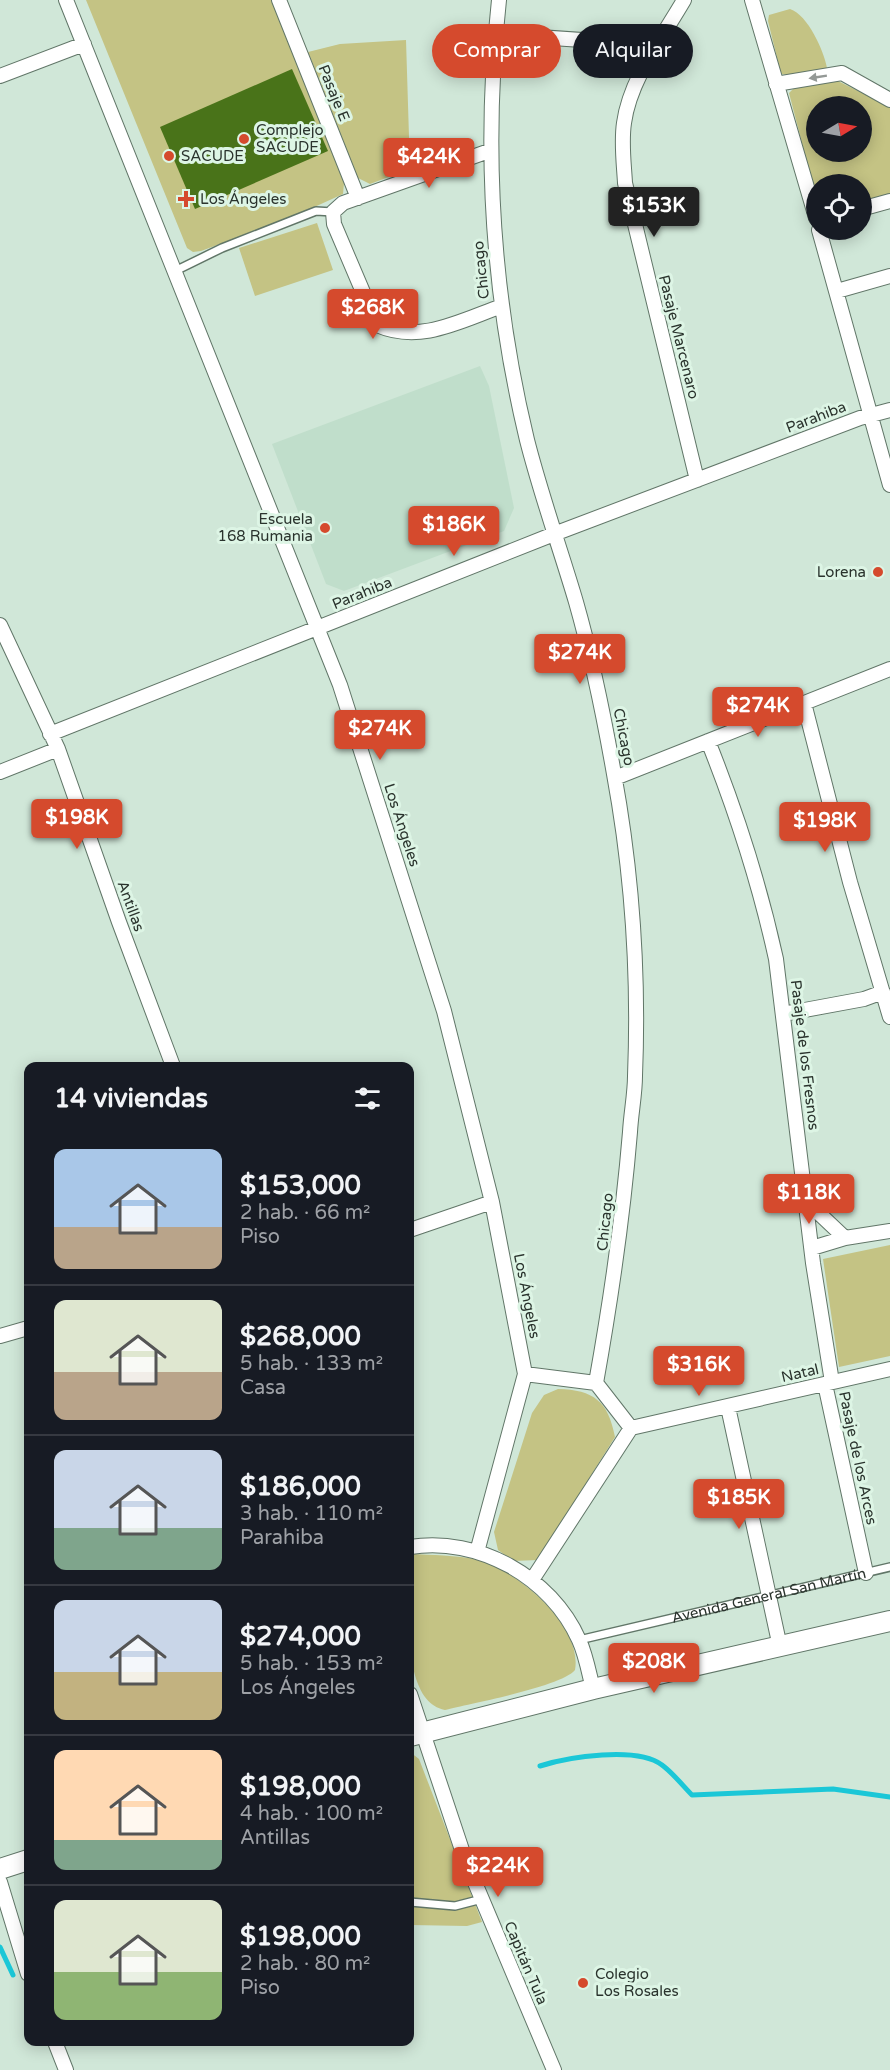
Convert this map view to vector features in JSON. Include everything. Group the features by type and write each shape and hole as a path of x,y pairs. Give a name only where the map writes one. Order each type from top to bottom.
{"main road":[{"path":"416,1734 593,1689 890,1621"},
{"path":"0,1869 24,1861"}],"street":[{"name":"Los Ángeles","path":"66,0 339,685 444,1011 492,1202 525,1374 477,1552"},
{"name":"Chicago","path":"496,24 499,0"},
{"name":"Pasaje Marcenaro","path":"669,24 684,0"},
{"path":"752,0 806,184"},
{"name":"Pasaje E","path":"281,1 358,198"},
{"path":"0,76 84,44"},
{"path":"776,84 842,73 890,100"},
{"name":"Chicago","path":"493,78 489,151 495,252 502,306 522,416 554,534 576,602 615,778 629,889 634,957 635,1077 616,1269 596,1383"},
{"name":"Pasaje Marcenaro","path":"640,78 624,122 625,183 697,480"},
{"path":"489,151 343,203 333,213 334,224 377,325 394,332 436,331 502,306"},
{"path":"872,206 890,201"},
{"path":"822,240 890,485"},
{"path":"837,291 890,276"},
{"name":"Parahiba","path":"50,734 554,534 871,415 890,410"},
{"name":"Antillas","path":"0,625 58,749 172,1062"},
{"path":"615,778 890,669"},
{"path":"804,703 841,852 890,1017"},
{"name":"Pasaje de los Fresnos","path":"708,741 722,776 767,919 783,1014 829,1383"},
{"path":"0,772 58,749"},
{"path":"783,1014 852,1002 883,992"},
{"path":"414,1229 492,1202"},
{"path":"807,1202 845,1238"},
{"path":"812,1248 845,1238 890,1231"},
{"path":"0,1336 24,1329"},
{"name":"Natal","path":"631,1428 890,1369"},
{"path":"525,1374 596,1383 631,1428 532,1580"},
{"name":"Pasaje de los Arces","path":"829,1383 866,1573"},
{"path":"728,1407 780,1647"},
{"path":"414,1547 439,1545 477,1552 504,1562 532,1580 556,1605 579,1640 593,1689"},
{"name":"Capitán Tula","path":"416,1734 554,2070"},
{"path":"0,1882 24,1961"},
{"path":"57,2046 66,2070"}],"lane":[{"path":"175,272 222,248 316,211 333,213"},
{"name":"Avenida General San Martín","path":"579,1640 769,1594 890,1568"},
{"path":"414,1902 455,1906 482,1899"}],"shaded area":[{"path":"86,0 272,0 344,183 343,194 288,219 201,251 193,252 187,248"},
{"path":"790,9 803,18 809,26 819,43 827,68 792,76 782,74 768,21 769,15"},
{"path":"406,40 410,169 370,184 358,178 308,52 340,44"},
{"path":"836,80 868,96 806,96 806,158 789,93 795,87"},
{"path":"872,98 890,107 890,195 872,199 872,174 810,174 807,162 872,162"},
{"path":"317,223 333,270 255,296 239,248"},
{"path":"480,366 489,386 514,508 504,531 344,591 326,584 272,444"},
{"path":"890,1245 890,1356 839,1367 823,1259"},
{"path":"558,1389 581,1392 597,1400 608,1414 615,1437 538,1560 513,1561 498,1550 494,1532 532,1413 544,1395"},
{"path":"414,1554 478,1560 511,1575 544,1602 558,1618 569,1636 575,1653 575,1670 566,1676 514,1694 445,1710 430,1702 419,1687 414,1670"},
{"path":"414,1755 419,1759 482,1922 467,1926 414,1925"}],"building":[{"name":"Complejo SACUDE","path":"292,69 328,151 195,209 160,127"}],"waterway":[{"path":"540,1766 567,1759 602,1755 636,1756 651,1759 662,1765 692,1795 833,1789 890,1797"},
{"path":"0,1947 13,1975"}],"place":[{"name":"Complejo SACUDE","path":"244,139"},
{"name":"SACUDE","path":"169,156"},
{"name":"Los Ángeles","path":"186,199"},
{"name":"Escuela 168 Rumania","path":"325,528"},
{"name":"Lorena","path":"878,572"},
{"name":"Colegio Los Rosales","path":"583,1983"}]}
